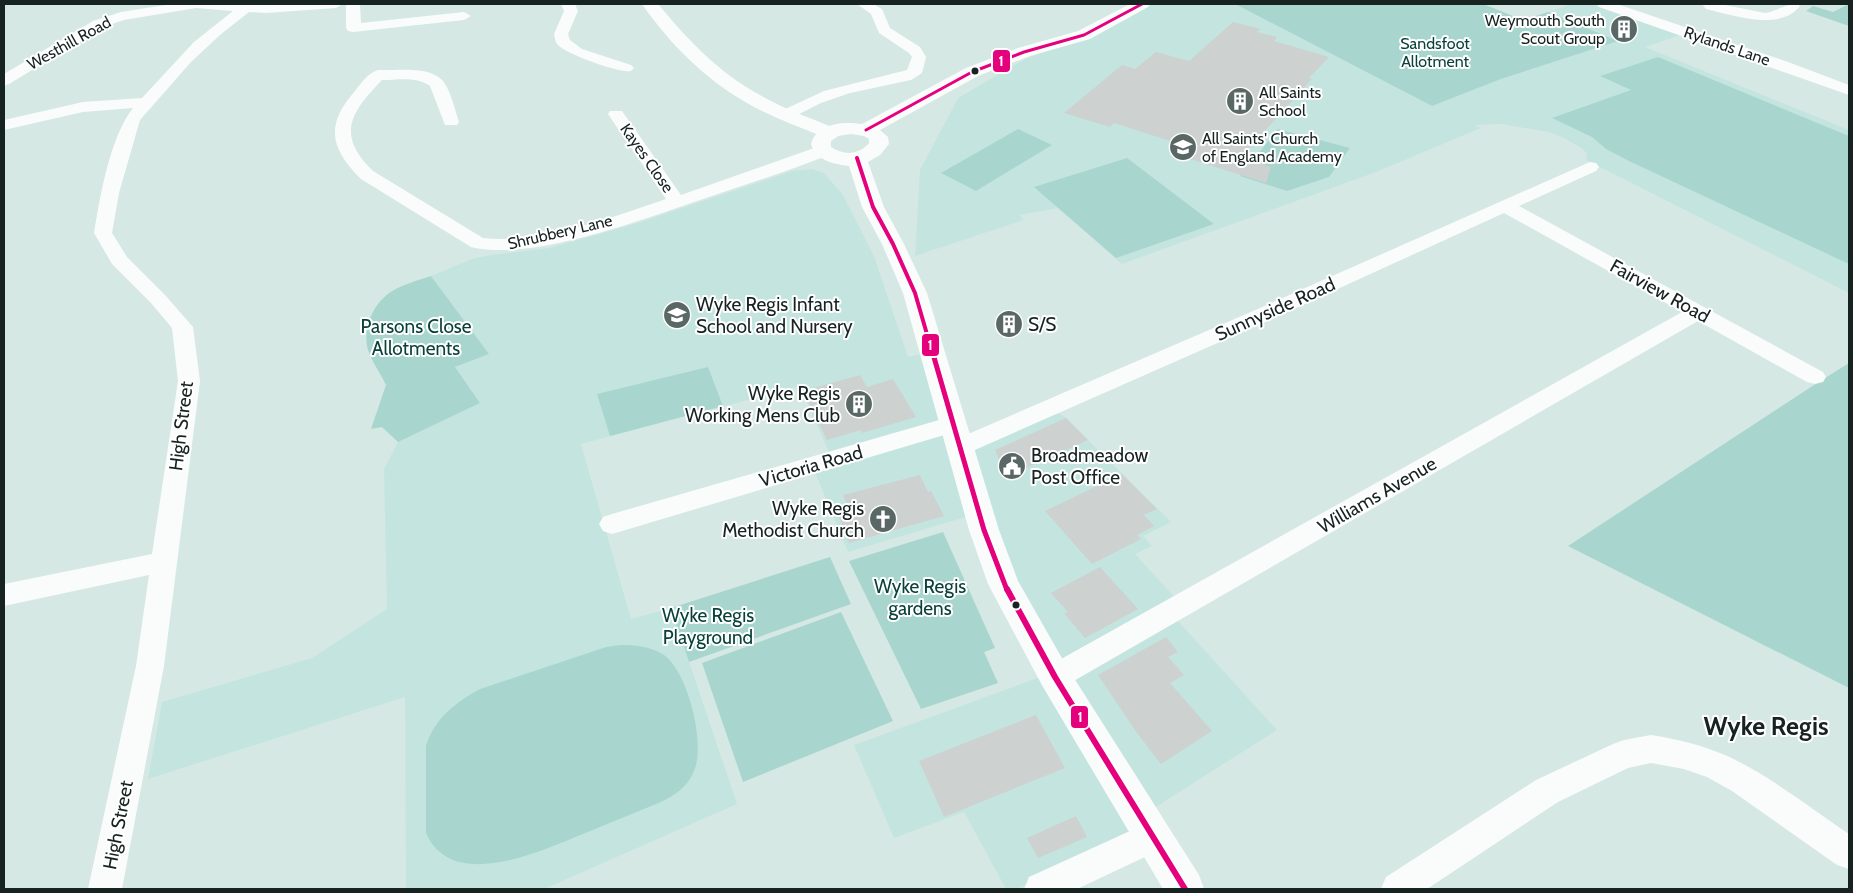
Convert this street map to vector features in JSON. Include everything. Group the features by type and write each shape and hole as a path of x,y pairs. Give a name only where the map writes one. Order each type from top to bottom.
{"main road":[{"path":"650,4 673,33 720,77 744,94 787,114 826,142 833,157 856,158 866,156 878,148 880,142 878,138 866,130"},
{"path":"826,142 843,129 866,130 972,72 1008,58 1084,34 1142,4"},
{"path":"856,158 873,207 893,244 915,293 984,530 1004,584 1055,677 1185,889"}],"street":[{"name":"Westhill Road","path":"4,81 46,54 104,22 128,14 196,4 276,9 336,4"},
{"path":"353,4 352,14 355,21 352,28 464,16"},
{"path":"568,4 571,11 560,34 562,42 579,52 615,62 626,68"},
{"path":"787,114 812,99 830,93 906,77 914,73 919,57 915,50 887,32 881,26 877,12 864,4"},
{"name":"Rylands Lane","path":"1604,4 1692,33 1849,90"},
{"path":"1692,33 1713,12 1710,5"},
{"path":"1710,5 1765,16 1776,15 1793,6"},
{"name":"High Street","path":"105,889 150,666 189,381 182,327 158,299 119,260 103,233 110,193 129,126 147,102 193,52 227,21 246,8"},
{"name":"Shrubbery Lane","path":"451,122 437,84 433,80 378,75 350,106 343,120 341,130 348,154 352,161 366,175 478,243 492,246 504,246 548,238 677,202 826,142"},
{"path":"4,125 83,107 147,102"},
{"name":"Kayes Close","path":"616,114 677,202"},
{"name":"Sunnyside Road","path":"956,435 1267,313 1590,167"},
{"name":"Fairview Road","path":"1505,206 1815,377"},
{"name":"Williams Avenue","path":"1055,677 1698,312"},
{"name":"Victoria Road","path":"612,524 956,435"},
{"path":"4,595 163,562"},
{"path":"1398,889 1547,790 1624,754 1651,750 1684,754 1716,766 1743,781 1849,853"},
{"path":"1041,889 1152,837"}],"shaded area":[{"name":"All Saints' Church of England Academy","path":"1153,4 1235,4 1432,106 1501,79 1617,41 1548,12 1572,4 1590,4 1680,35 1645,47 1849,130 1849,293 1586,160 1587,154 1583,149 1564,138 1549,132 1501,124 1475,125 1481,128 1376,172 1122,264 1058,208 1020,215 1023,220 915,256 920,170 958,98 1025,59 1089,36"},
{"path":"812,169 824,173 843,195 874,256 908,357 926,353 976,514 848,552 812,465 832,459 800,386 581,444 631,619 671,608 737,804 544,889 406,889 405,697 148,779 162,702 312,658 387,609 384,469 398,442 480,403 455,367 489,354 431,276 472,259 549,248 638,223 792,171"},
{"path":"1055,411 1066,418 1171,522 1143,536 1152,546 1135,554 1180,603 1168,610 1277,730 1143,815 1147,831 1016,889 1006,889 964,812 894,838 854,745 1054,672 959,450"}],"green space":[{"name":"Sandsfoot Allotment","path":"1235,4 1483,4 1523,20 1548,12 1618,41 1501,79 1432,106"},
{"path":"1849,4 1849,26 1806,11 1813,6 1833,12"},
{"path":"1658,57 1849,136 1849,264 1629,161 1606,149 1592,137 1552,118 1631,90 1600,76"},
{"path":"1018,129 1052,145 976,191 941,173"},
{"path":"1278,129 1350,148 1329,177 1287,191 1240,176"},
{"path":"1127,158 1214,224 1116,258 1034,187"},
{"name":"Parsons Close Allotments","path":"431,276 489,354 455,367 480,403 398,442 382,427 371,429 386,385 368,350 368,324 375,308 387,295 403,286"},
{"path":"1849,363 1849,688 1568,546 1811,387"},
{"path":"708,367 723,406 610,436 597,394"},
{"name":"Wyke Regis gardens","path":"943,532 995,648 984,652 998,683 921,709 849,561"},
{"name":"Wyke Regis Playground","path":"830,557 851,604 689,662 671,608"},
{"path":"841,612 893,721 743,782 702,663"},
{"path":"620,645 643,647 659,652 673,664 680,676 692,709 698,744 694,771 685,786 661,802 522,857 476,864 456,861 438,851 426,833 426,746 434,728 447,712 480,689 606,647"}],"building":[{"name":"All Saints School","path":"1233,22 1261,29 1257,32 1277,37 1274,41 1329,57 1309,78 1312,79 1241,157 1271,167 1266,183 1190,159 1194,156 1189,155 1195,149 1114,123 1110,127 1064,113 1122,65 1135,69 1156,52 1189,61"},
{"name":"Wyke Regis Working Mens Club","path":"860,375 867,387 893,379 916,417 862,433 861,430 827,440 803,391"},
{"path":"1066,418 1088,440 1006,477 995,450"},
{"path":"1122,474 1157,509 1144,515 1154,526 1137,535 1141,539 1092,564 1045,511"},
{"name":"Wyke Regis Methodist Church","path":"920,475 928,492 931,491 944,516 849,543 837,512 849,509 843,495"},
{"path":"1100,567 1138,609 1085,638 1064,613 1068,612 1051,593"},
{"path":"1166,637 1178,652 1168,657 1184,675 1170,683 1212,731 1161,764 1137,733 1098,675"},
{"path":"1036,715 1065,768 944,817 919,761"},
{"path":"1076,816 1087,837 1038,858 1027,838"}],"transit line":[{"name":"1","path":"866,130 972,72 1024,52 1084,35 1142,4"},
{"name":"1","path":"857,158 873,207 893,244 915,293 984,530 1004,584 1055,677 1185,889"}],"place":[{"name":"Weymouth South Scout Group","path":"1624,29"},
{"name":"All Saints School","path":"1240,101"},
{"name":"All Saints' Church of England Academy","path":"1183,147"},
{"name":"Wyke Regis Infant School and Nursery","path":"677,315"},
{"name":"S/S","path":"1009,324"},
{"name":"Wyke Regis Working Mens Club","path":"859,404"},
{"name":"Broadmeadow Post Office","path":"1012,466"},
{"name":"Wyke Regis Methodist Church","path":"883,519"}],"district":[{"name":"Wyke Regis","path":"1766,726"}]}
